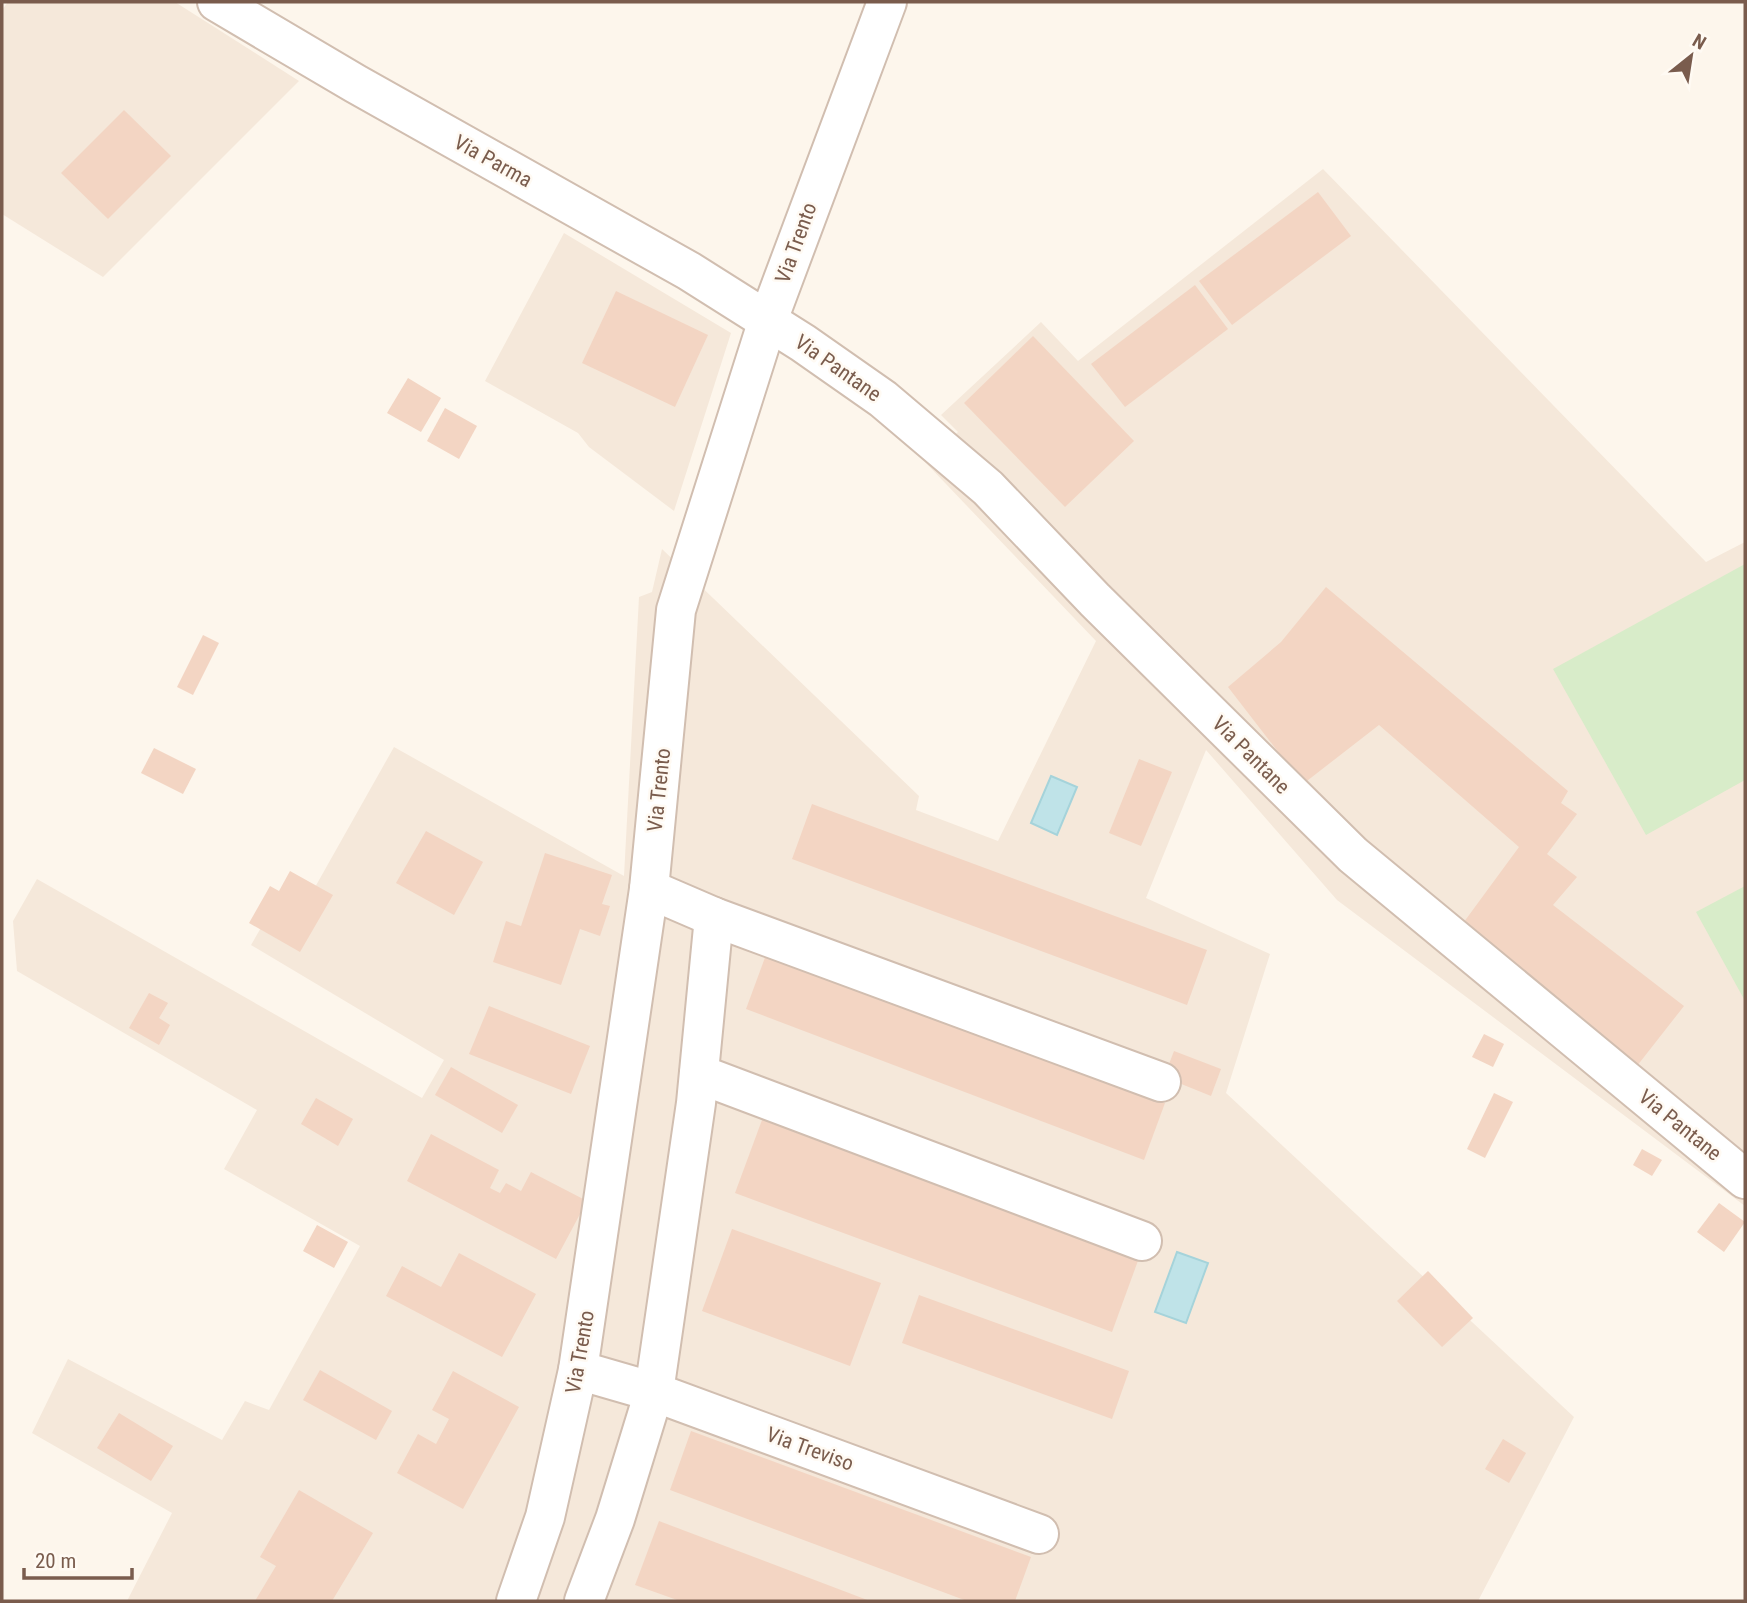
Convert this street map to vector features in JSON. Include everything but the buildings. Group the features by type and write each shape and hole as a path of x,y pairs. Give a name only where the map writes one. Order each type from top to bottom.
{"street":[{"name":"Via Parma","path":"217,2 356,84 681,266 768,320"},
{"name":"Via Trento","path":"516,1601 545,1517 578,1370 649,889 676,610 768,320 887,2"},
{"name":"Via Pantane","path":"768,320 883,399 968,470 1122,628 1353,855 1745,1179"},
{"path":"649,889 714,917 1161,1082"},
{"path":"584,1601 615,1519 654,1392 699,1074 714,917"},
{"path":"699,1074 1142,1241"},
{"name":"Via Treviso","path":"578,1370 654,1392 1039,1534"}],"shaded area":[{"path":"8,2 175,2 299,81 103,277 2,214 2,10"},
{"path":"1323,169 1706,562 1745,542 1745,1206 1337,900 1206,750 1146,898 1270,954 1226,1093 1574,1417 1478,1601 127,1601 172,1513 32,1433 68,1359 222,1440 245,1401 269,1410 360,1246 224,1169 257,1110 17,971 13,921 37,879 422,1098 444,1060 251,945 291,876 314,889 394,747 624,876 639,597 652,592 662,549 919,796 916,810 998,841 1096,641 925,462 958,432 941,415 1041,322 1078,361"},
{"path":"564,233 731,333 674,511 589,447 578,433 485,381"}],"green space":[{"path":"1745,564 1745,780 1646,835 1553,669"},
{"path":"1745,886 1745,1001 1696,912"}],"water":[{"path":"1051,776 1077,787 1057,835 1031,823"},
{"path":"1177,1252 1208,1263 1186,1323 1155,1312"}]}
